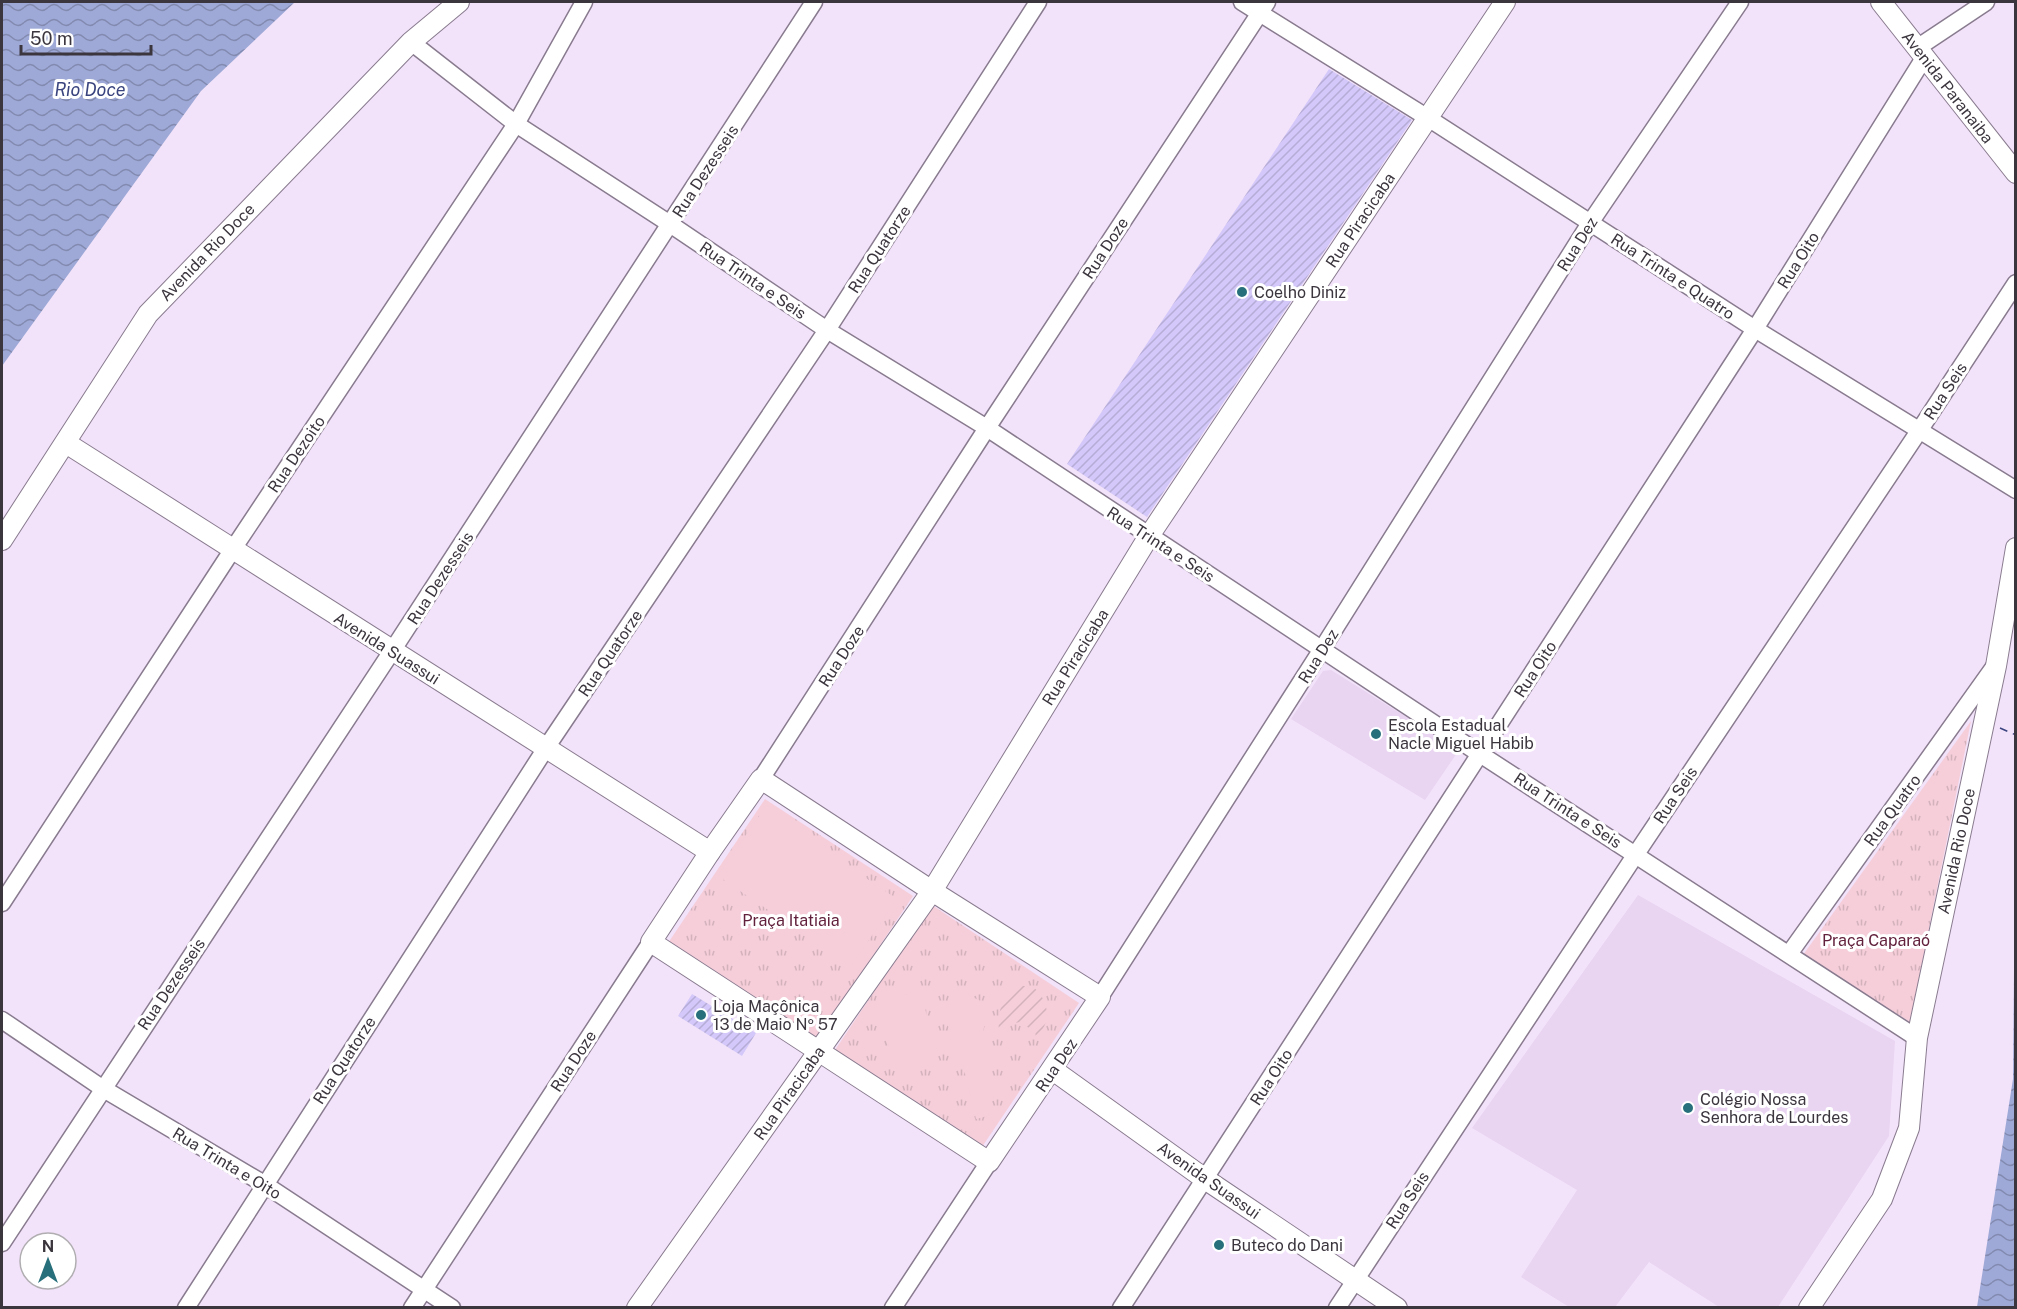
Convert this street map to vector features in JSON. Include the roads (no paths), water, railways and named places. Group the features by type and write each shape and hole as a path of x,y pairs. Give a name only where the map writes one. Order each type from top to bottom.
{"street":[{"name":"Avenida Rio Doce","path":"2,540 148,314 411,42 459,2"},
{"name":"Rua Dezoito","path":"2,903 233,549 516,124 584,2"},
{"name":"Rua Dezesseis","path":"2,1243 392,651 814,2"},
{"name":"Rua Quatorze","path":"186,1308 546,748 826,330 1038,2"},
{"name":"Rua Trinta e Quatro","path":"1242,2 1263,7 1428,118 1755,329 2016,490"},
{"name":"Rua Piracicaba","path":"637,1308 932,891 1149,536 1505,2"},
{"name":"Rua Dez","path":"892,1308 1100,997 1590,223 1740,2"},
{"name":"Avenida Paranaiba","path":"1881,2 2016,172"},
{"path":"1920,53 1986,2"},
{"name":"Rua Doze","path":"412,1308 710,852 761,779 987,428 1263,7"},
{"name":"Rua Trinta e Seis","path":"411,42 516,124 670,224 826,330 987,428 1480,754 1917,1038"},
{"name":"Rua Oito","path":"1121,1308 1755,329 1920,53"},
{"name":"Rua Seis","path":"1337,1308 2016,283"},
{"name":"Avenida Suassui","path":"66,442 710,852"},
{"name":"Avenida Rio Doce","path":"1809,1308 1882,1199 1909,1128 1917,1038 1995,666 2016,548"},
{"name":"Rua Quatro","path":"1789,954 1995,666"},
{"path":"761,779 1100,997"},
{"path":"651,942 989,1162"},
{"name":"Rua Trinta e Oito","path":"2,1020 102,1088 264,1184 453,1308"},
{"name":"Avenida Suassui","path":"1053,1070 1205,1179 1397,1308"}],"water":[{"name":"Rio Doce","path":"2,2 295,2 201,91 2,366"},
{"path":"2015,862 2015,1307 1977,1307 2013,1079"}],"place":[{"name":"Coelho Diniz","path":"1242,292"},
{"name":"Escola Estadual Nacle Miguel Habib","path":"1376,734"},
{"name":"Loja Maçônica 13 de Maio Nº 57","path":"701,1015"},
{"name":"Colégio Nossa Senhora de Lourdes","path":"1688,1108"},
{"name":"Buteco do Dani","path":"1219,1245"}],"park label":[{"name":"Praça Itatiaia","path":"791,920"},
{"name":"Praça Caparaó","path":"1876,940"}]}
